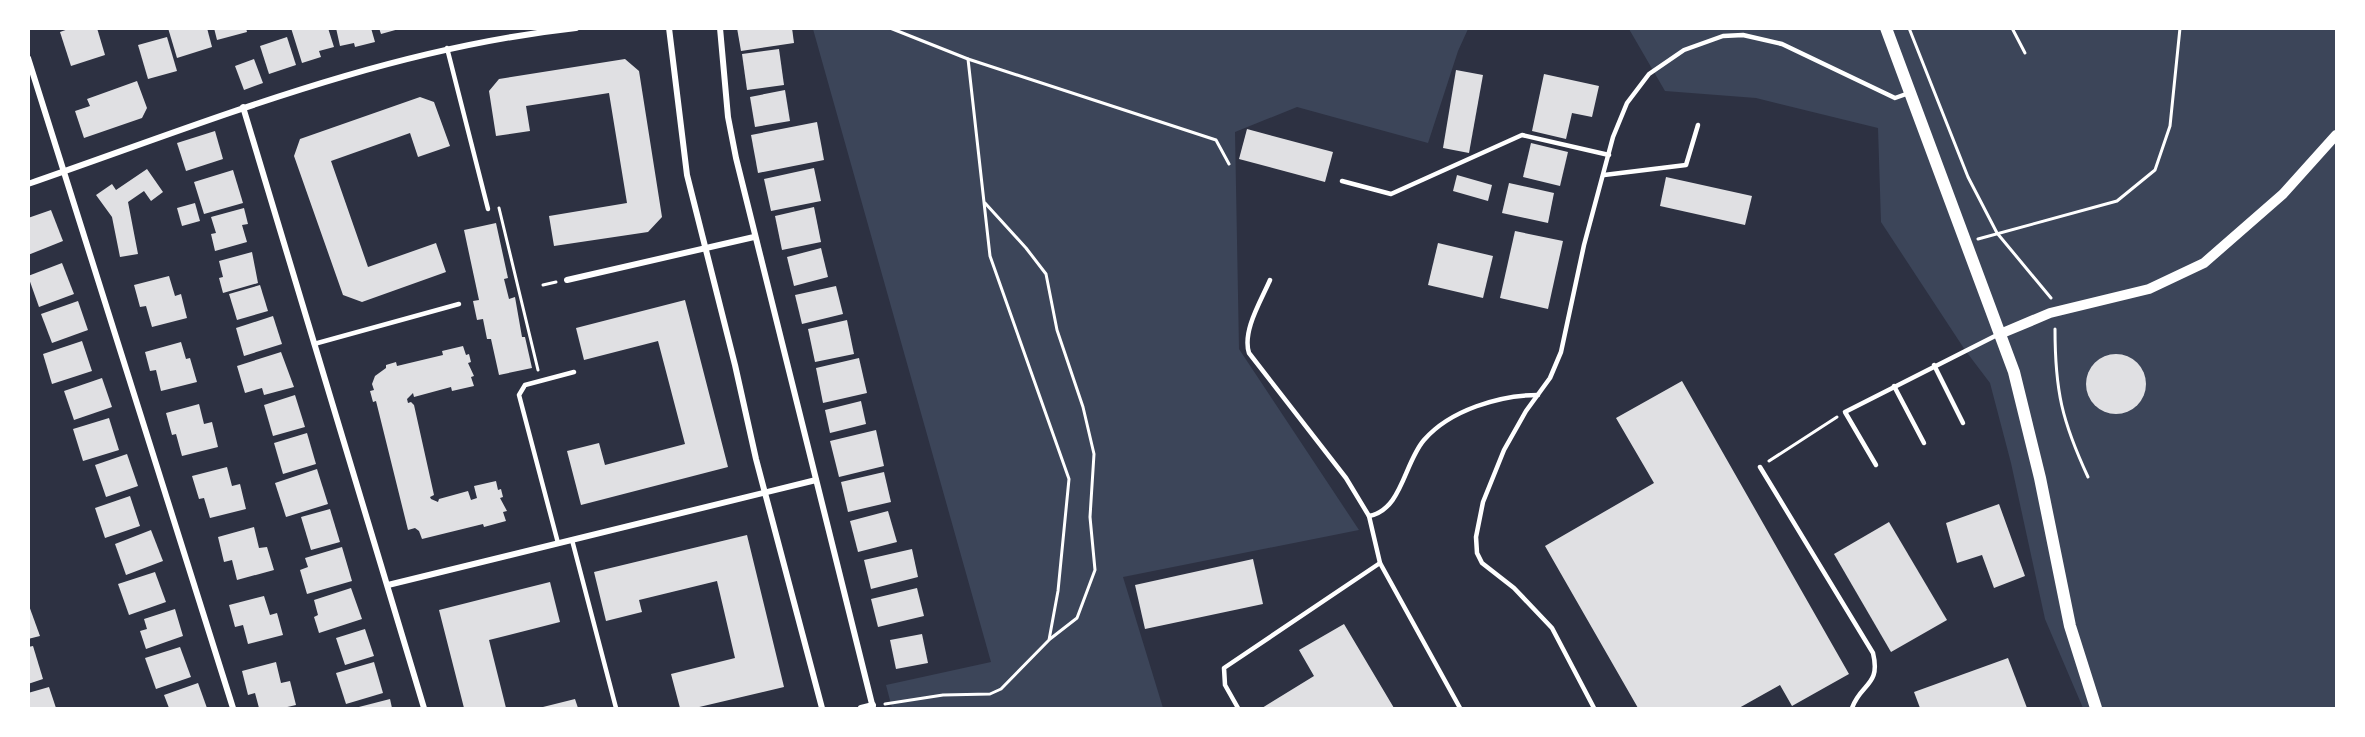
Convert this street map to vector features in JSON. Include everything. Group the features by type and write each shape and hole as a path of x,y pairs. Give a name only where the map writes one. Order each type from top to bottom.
{"main road":[{"path":"1886,28 2020,393 2040,478 2063,599 2096,708"}],"street":[{"path":"28,184 243,107 329,79 447,48 576,28"},
{"path":"669,28 687,175 765,492 822,708"},
{"path":"720,28 728,117 754,237 873,707 861,708"},
{"path":"28,58 233,708"},
{"path":"243,107 424,708"},
{"path":"2000,334 2050,313 2149,290 2204,263 2283,194 2337,135"},
{"path":"567,280 754,237"},
{"path":"388,585 816,480"}],"lane":[{"path":"1594,708 1552,628 1514,588 1487,569 1477,553 1478,521 1486,492 1504,450 1556,368 1584,244 1609,155 1627,103 1649,74 1684,50 1723,36 1743,35 1782,44 1895,98 1909,93"},
{"path":"447,48 488,209"},
{"path":"1604,176 1686,165 1698,125"},
{"path":"1342,181 1391,195 1522,135 1609,155"},
{"path":"1270,280 1248,333 1246,343 1249,353 1346,478 1369,516 1380,563 1460,708"},
{"path":"314,344 459,304"},
{"path":"1876,465 1845,412 1934,365 2000,334"},
{"path":"1934,365 1963,423"},
{"path":"558,543 519,395 525,385 574,372"},
{"path":"1894,386 1924,443"},
{"path":"1369,516 1384,511 1391,504 1417,450 1432,432 1464,412 1490,402 1538,395"},
{"path":"1760,467 1873,652 1874,680 1855,700 1852,708"},
{"path":"572,540 616,708"},
{"path":"1238,708 1225,685 1224,668 1380,563"}],"path":[{"path":"890,28 968,59 1216,140 1229,164"},
{"path":"1910,28 1968,177 1997,233 2051,298"},
{"path":"2012,28 2025,52"},
{"path":"1977,240 2117,201 2155,170 2170,126 2180,28"},
{"path":"968,59 990,256 1069,479 1058,591 1049,640"},
{"path":"873,707 943,695 990,694 1001,689 1049,640 1077,618 1095,570 1090,517 1094,454 1083,407 1057,330 1046,274 984,201"},
{"path":"488,209 500,208 541,380"},
{"path":"2055,329 2055,377 2067,432 2088,477"},
{"path":"1760,467 1845,412"}],"shaded area":[{"path":"813,29 1468,29 1458,51 1428,143 1297,107 1235,132 1239,349 1359,530 1123,577 1163,708 892,708 886,685 991,662"},
{"path":"1629,29 2336,29 2336,708 2083,708 2045,619 2011,463 1990,383 1965,350 1881,222 1878,128 1756,98 1665,91"}],"building":[{"path":"71,28 97,28 105,55 71,66 60,32"},
{"path":"168,28 207,28 212,47 177,58"},
{"path":"214,28 246,28 247,32 217,40"},
{"path":"291,28 328,28 334,47 319,51 321,57 302,63"},
{"path":"336,28 371,28 375,42 355,47 354,43 340,46"},
{"path":"379,28 399,28 399,29 381,34"},
{"path":"737,28 792,28 794,43 741,51"},
{"path":"167,37 177,71 148,79 138,45"},
{"path":"287,37 296,65 269,74 260,46"},
{"path":"779,49 784,85 747,90 742,54"},
{"path":"254,59 263,83 244,90 235,66"},
{"path":"625,59 639,71 662,217 648,232 554,246 549,216 627,203 609,93 526,106 530,131 496,136 489,91 499,79"},
{"path":"1456,70 1483,75 1469,153 1443,148"},
{"path":"1544,74 1599,86 1592,117 1572,113 1566,139 1532,131"},
{"path":"137,81 147,108 142,118 84,138 75,111 90,106 87,99"},
{"path":"785,90 790,121 755,127 750,97"},
{"path":"420,97 434,102 450,146 418,157 410,133 331,161 368,267 436,243 446,272 362,302 343,295 294,156 300,139"},
{"path":"817,122 824,160 758,173 751,135"},
{"path":"1247,129 1333,152 1325,182 1239,159"},
{"path":"215,131 223,159 186,171 177,143"},
{"path":"1531,143 1568,152 1560,186 1523,177"},
{"path":"814,168 821,201 771,211 764,179"},
{"path":"147,169 163,192 151,201 144,191 128,202 138,254 120,257 112,217 96,195 112,184 116,190"},
{"path":"233,170 243,203 204,214 194,182"},
{"path":"1457,175 1492,185 1488,201 1453,191"},
{"path":"1666,177 1752,196 1745,225 1660,206"},
{"path":"1509,183 1554,193 1548,223 1502,213"},
{"path":"195,203 200,221 182,226 177,208"},
{"path":"814,207 821,242 782,250 775,216"},
{"path":"244,208 248,224 242,225 247,242 215,251 211,234 216,233 211,217"},
{"path":"51,210 63,241 28,255 28,218"},
{"path":"496,223 508,278 504,279 509,299 515,297 522,337 525,337 532,368 499,375 491,339 487,339 483,319 477,320 473,301 479,300 464,230"},
{"path":"1515,231 1563,241 1548,309 1500,298"},
{"path":"1438,243 1493,256 1483,298 1428,285"},
{"path":"821,248 828,277 794,286 787,257"},
{"path":"252,252 258,283 223,293 219,278 223,277 219,261"},
{"path":"62,263 74,294 39,307 28,276"},
{"path":"169,276 175,296 181,294 187,318 152,327 146,306 140,307 134,285"},
{"path":"260,285 268,311 237,320 229,294"},
{"path":"836,286 843,314 802,324 795,295"},
{"path":"685,300 728,467 581,505 567,451 599,443 605,465 685,444 658,341 584,360 576,328"},
{"path":"78,301 88,330 52,343 41,314"},
{"path":"273,316 282,344 244,356 236,328"},
{"path":"847,320 854,354 815,362 808,329"},
{"path":"82,341 92,371 52,384 43,354"},
{"path":"181,342 186,359 190,358 197,382 161,391 156,370 150,371 145,352"},
{"path":"463,346 466,355 469,354 471,362 468,363 474,376 471,377 474,386 452,391 451,387 414,397 413,393 407,399 408,403 411,402 414,405 434,495 430,497 438,502 439,499 468,491 471,500 477,498 474,486 496,481 503,497 500,498 507,511 503,512 506,521 484,527 483,524 422,539 415,528 408,530 376,401 373,402 370,391 374,390 372,384 375,376 386,368 386,365 396,362 397,366 443,355 442,351"},
{"path":"281,352 294,387 264,395 262,388 245,393 237,366"},
{"path":"2116,354 2137,363 2146,384 2137,405 2116,414 2095,405 2086,384 2095,363"},
{"path":"859,358 867,393 823,403 816,368"},
{"path":"102,378 112,407 74,420 64,391"},
{"path":"1682,381 1849,674 1792,706 1780,685 1739,708 1638,708 1545,546 1654,483 1616,418"},
{"path":"295,395 305,427 273,436 264,405"},
{"path":"861,401 866,424 830,433 825,410"},
{"path":"199,404 204,424 212,422 218,447 182,456 176,434 172,435 166,413"},
{"path":"109,418 119,450 83,461 73,429"},
{"path":"876,430 884,466 839,477 830,441"},
{"path":"307,433 316,464 283,474 274,443"},
{"path":"127,454 138,486 106,497 95,465"},
{"path":"227,467 232,486 240,484 246,509 210,518 204,498 199,499 192,476"},
{"path":"317,469 328,504 286,517 275,483"},
{"path":"884,472 891,502 848,512 841,482"},
{"path":"130,496 140,526 105,538 95,508"},
{"path":"1999,504 2025,576 1994,588 1982,555 1957,563 1946,523"},
{"path":"330,509 340,542 311,550 301,517"},
{"path":"888,511 897,542 858,552 850,521"},
{"path":"1889,522 1947,620 1891,652 1834,554"},
{"path":"254,527 259,548 267,547 274,570 237,580 232,560 224,562 218,537"},
{"path":"151,530 163,561 126,575 115,544"},
{"path":"747,535 784,687 695,708 680,708 671,674 735,658 717,581 639,600 642,612 606,621 594,572"},
{"path":"342,547 352,581 307,594 300,570 308,567 305,558"},
{"path":"912,549 918,577 871,589 864,560"},
{"path":"1253,559 1263,604 1145,629 1135,585"},
{"path":"155,572 166,602 129,615 118,584"},
{"path":"550,582 560,622 489,640 506,708 464,708 439,610"},
{"path":"351,588 362,619 319,633 314,617 318,615 314,600"},
{"path":"917,588 924,616 878,627 871,599"},
{"path":"264,596 270,615 277,613 283,635 248,644 243,625 235,627 229,605"},
{"path":"28,603 40,636 28,639"},
{"path":"175,609 183,636 146,649 140,631 147,629 144,619"},
{"path":"1344,624 1394,708 1262,708 1314,676 1299,650"},
{"path":"365,629 374,656 345,665 336,638"},
{"path":"922,634 928,663 896,669 890,640"},
{"path":"33,646 43,679 28,684 28,647"},
{"path":"180,647 191,677 156,689 145,658"},
{"path":"2008,658 2027,708 1920,708 1914,692"},
{"path":"276,662 281,683 290,681 296,705 283,708 259,708 255,693 248,695 242,671"},
{"path":"374,662 383,693 346,704 336,673"},
{"path":"198,683 207,708 169,708 164,695"},
{"path":"49,687 56,708 28,708 28,693"},
{"path":"390,699 392,708 355,708"},
{"path":"575,699 578,708 539,708"}]}
